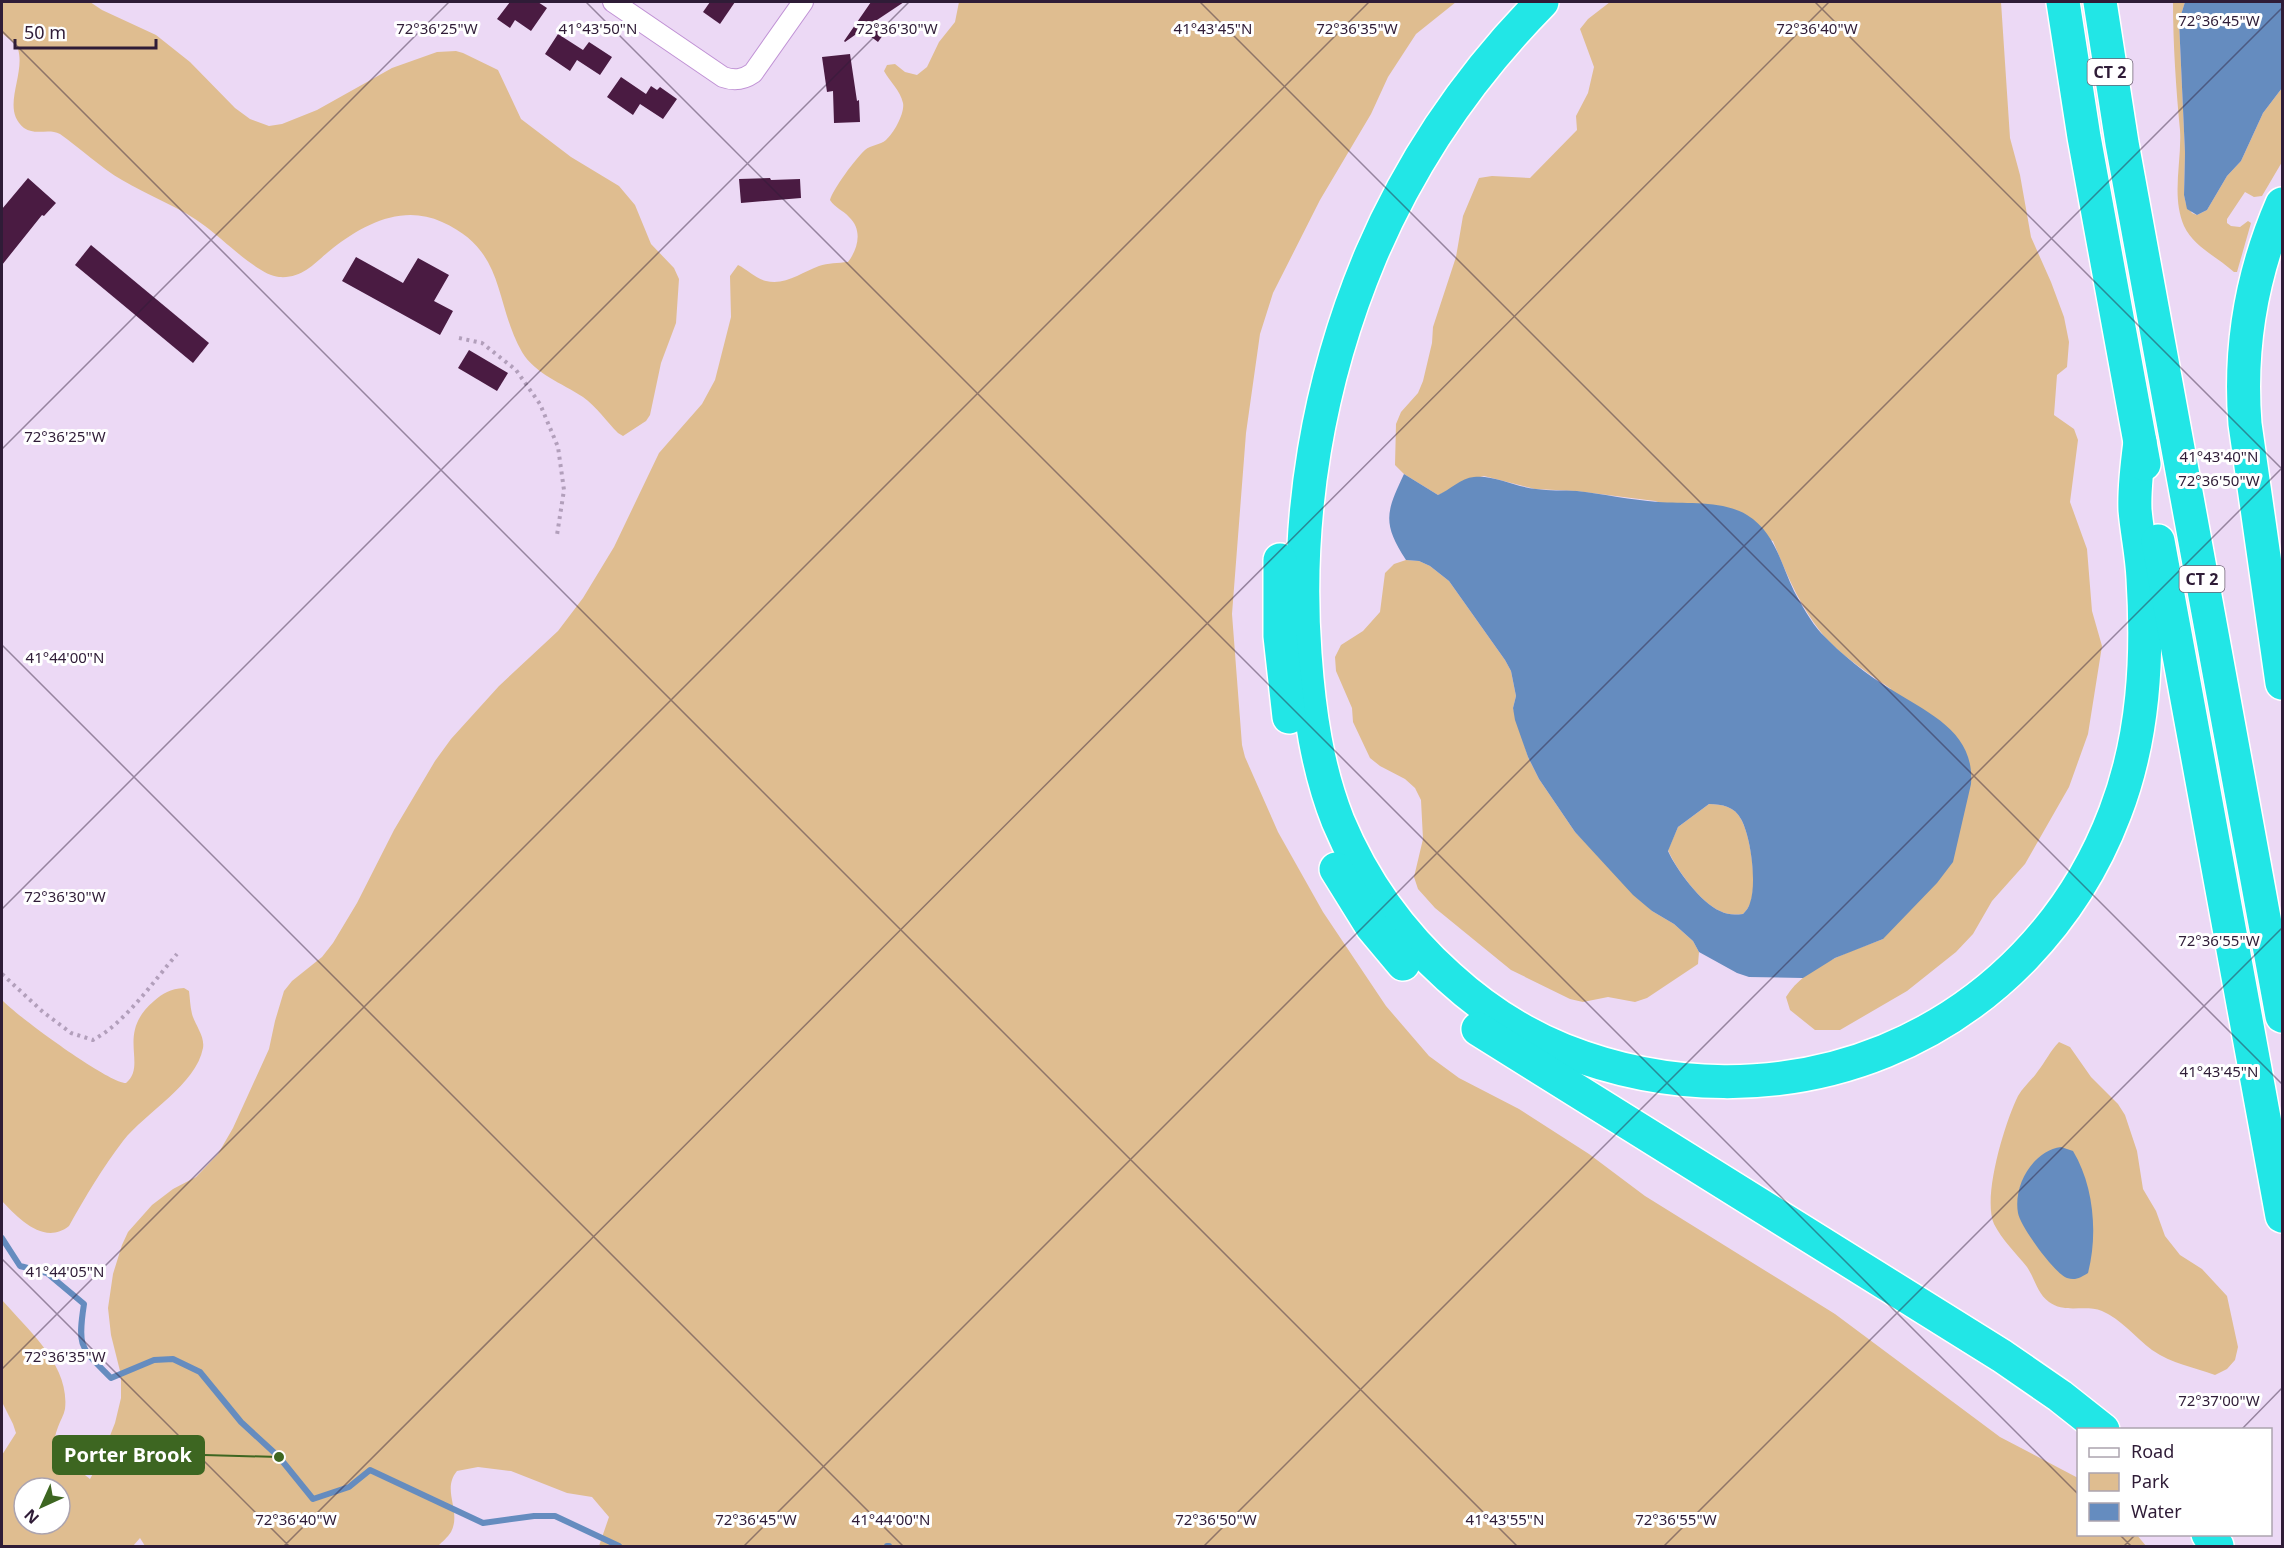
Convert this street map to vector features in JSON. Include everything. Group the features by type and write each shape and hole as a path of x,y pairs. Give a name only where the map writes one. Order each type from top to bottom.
{"highway":[{"path":"1511,2 1478,38 1438,91 1412,130 1380,186 1353,242 1334,291 1314,346 1302,392 1285,497 1279,625 1281,661 1291,732 1300,775 1318,830 1342,882 1372,927 1406,968 1457,1013 1517,1055 2002,1356 2060,1396 2100,1428"},
{"path":"1542,2 1497,50 1453,108 1404,186 1373,249 1346,320 1325,394 1313,455 1304,537 1302,594 1308,694 1320,761 1338,819 1361,868 1397,923 1441,970 1485,1006 1536,1038 1573,1054 1616,1068 1678,1081 1710,1083 1747,1081 1788,1077 1829,1069 1891,1048 1945,1020 2007,973 2058,920 2088,874 2115,815 2133,756 2140,717 2144,655 2143,573 2135,509 2140,442"},
{"name":"CT 2","path":"2063,2 2086,146 2283,1216"},
{"name":"CT 2","path":"2100,2 2122,143 2283,1016"},
{"path":"2116,2 2122,143"},
{"path":"2283,204 2256,278 2247,332 2244,381 2246,424 2283,683"}],"street":[{"path":"613,2 723,77 739,80 747,77 759,67 803,2"}],"path":[{"path":"459,338 482,343 516,370 540,404 558,447 564,490 557,535"},
{"path":"2,974 42,1012 71,1033 93,1040 113,1026 177,954"}],"green space":[{"path":"2,2 90,2 156,35 190,62 235,108 250,119 269,126 282,124 317,110 392,68 437,52 463,53 498,70 521,119 571,157 619,186 635,205 651,244 674,268 679,279 676,323 661,363 650,415 646,421 623,436 588,401 550,378 527,360 513,333 496,279 488,262 478,247 463,234 442,222 413,215 385,219 345,239 303,272 288,277 279,277 261,270 196,219 114,175 60,134 24,128 17,120 14,111 20,59 18,49 2,33"},
{"path":"959,2 1456,2 1416,34 1388,77 1371,114 1320,200 1273,293 1260,334 1246,433 1232,614 1242,745 1245,757 1278,832 1323,912 1386,1006 1429,1056 1459,1078 1519,1109 1589,1154 1645,1196 1835,1314 2000,1437 2077,1477 2077,1536 2138,1536 2146,1546 599,1546 609,1517 592,1497 567,1493 511,1471 478,1467 457,1471 453,1478 451,1493 454,1524 450,1534 438,1546 145,1546 140,1538 133,1546 2,1546 2,1455 16,1433 2,1402 2,1300 45,1349 61,1378 65,1393 65,1409 56,1432 53,1450 90,1479 115,1423 121,1398 121,1375 111,1335 108,1308 113,1274 128,1232 152,1205 173,1189 196,1177 218,1154 233,1128 269,1049 284,991 292,981 322,957 333,943 357,903 394,830 435,761 451,739 499,686 558,631 583,598 614,547 659,453 702,404 715,380 731,317 730,276 738,265 758,278 780,282 822,265 848,262 858,240 856,228 849,217 830,200 832,195 856,160 867,148 886,140 901,117 902,98 884,71 887,65 895,64 905,72 917,75 927,67 939,42 955,22"},
{"path":"1610,2 2001,2 2010,138 2020,175 2031,237 2064,317 2069,342 2067,367 2057,375 2054,415 2074,429 2078,440 2070,502 2087,549 2092,611 2102,646 2088,734 2069,787 2025,864 1992,901 1973,934 1956,952 1907,991 1840,1030 1815,1030 1790,1010 1786,997 1805,976 1817,968 1883,939 1891,689 1844,655 1812,621 1799,599 1773,541 1655,501 1576,491 1535,489 1484,476 1459,483 1438,495 1404,474 1395,465 1396,424 1401,412 1418,393 1423,381 1432,343 1433,327 1456,257 1463,216 1479,178 1492,176 1530,178 1577,130 1576,116 1588,93 1594,67 1580,29 1588,19"},
{"path":"2173,2 2185,2 2179,21 2185,153 2184,195 2186,204 2192,213 2197,215 2207,210 2227,176 2241,161 2263,113 2282,88 2282,162 2262,196 2254,197 2245,192 2227,219 2227,223 2231,226 2240,227 2248,221 2251,223 2237,272 2194,240 2184,226 2180,215 2178,191 2180,130"},
{"path":"1406,560 1419,561 1430,566 1449,581 1505,660 1511,671 1516,696 1513,708 1528,757 1539,779 1575,832 1652,911 1674,924 1693,941 1699,952 1698,964 1647,998 1635,1002 1608,997 1583,1002 1570,999 1511,970 1435,908 1418,889 1414,877 1423,839 1421,800 1415,788 1405,779 1370,758 1353,722 1352,708 1336,671 1335,657 1341,645 1363,631 1380,612 1385,573 1394,564"},
{"path":"1709,804 1732,809 1745,827 1752,860 1753,894 1743,914 1734,915 1720,911 1705,901 1683,876 1668,850 1678,827"},
{"path":"184,988 189,991 192,1014 203,1044 191,1074 123,1141 94,1182 69,1226 50,1233 24,1222 2,1201 2,1000 83,1061 116,1080 126,1083 134,1067 134,1036 136,1025 143,1013 164,994"},
{"path":"2059,1042 2070,1047 2091,1077 2118,1104 2125,1115 2137,1151 2143,1189 2156,1211 2165,1236 2180,1255 2202,1269 2227,1296 2238,1347 2235,1360 2227,1369 2215,1375 2160,1355 2116,1319 2102,1311 2055,1306 2049,1302 2039,1290 2027,1267 1994,1224 1991,1212 1993,1178 2007,1123 2020,1093"}],"water":[{"path":"2185,2 2282,2 2282,88 2263,113 2241,161 2227,176 2207,210 2197,215 2187,209 2184,195 2185,153 2179,21"},
{"path":"1404,474 1438,495 1465,480 1482,477 1541,490 1577,491 1638,500 1716,505 1737,510 1757,522 1771,539 1794,591 1821,633 1864,671 1947,726 1966,751 1971,784 1953,862 1937,883 1883,939 1835,958 1803,978 1749,977 1699,952 1693,941 1674,924 1652,911 1633,895 1575,832 1539,779 1528,757 1515,720 1513,708 1516,696 1511,671 1505,660 1449,581 1430,566 1419,561 1406,560 1393,536 1390,527 1390,508","holes":["1709,804 1728,807 1738,815 1745,827 1752,860 1753,884 1750,904 1743,914 1734,915 1720,911 1705,901 1683,876 1668,851 1678,827"]},
{"path":"2061,1147 2073,1151 2080,1165 2086,1179 2092,1211 2093,1242 2088,1273 2076,1279 2062,1275 2047,1259 2031,1238 2018,1213 2019,1191 2027,1171 2042,1155"}],"building":[{"path":"510,2 538,2 547,8 531,31 515,20 510,28 497,19"},
{"path":"710,2 735,2 720,24 703,12"},
{"path":"871,2 904,2 877,20 888,28 878,42 862,30 845,42 844,41"},
{"path":"558,34 583,50 589,42 612,57 600,75 577,60 570,71 545,54"},
{"path":"850,54 857,101 859,100 860,122 834,123 833,91 827,92 822,57"},
{"path":"621,77 646,94 651,86 657,90 660,87 677,99 663,119 640,104 633,115 607,97"},
{"path":"28,178 56,203 44,216 42,215 2,265 2,209"},
{"path":"770,178 771,180 800,179 801,198 741,203 739,179"},
{"path":"91,245 209,343 193,363 75,265"},
{"path":"356,257 403,283 418,258 449,275 434,301 453,311 440,335 342,281"},
{"path":"469,350 508,373 497,391 458,368"}],"waterway":[{"path":"2,1238 20,1266 47,1273 84,1304 81,1330 84,1346 87,1353 111,1378 154,1360 173,1359 200,1372 241,1422 279,1457 313,1499 349,1487 370,1470 483,1523 534,1516 555,1516 619,1546"}],"place":[{"name":"Porter Brook","path":"279,1457"}]}
